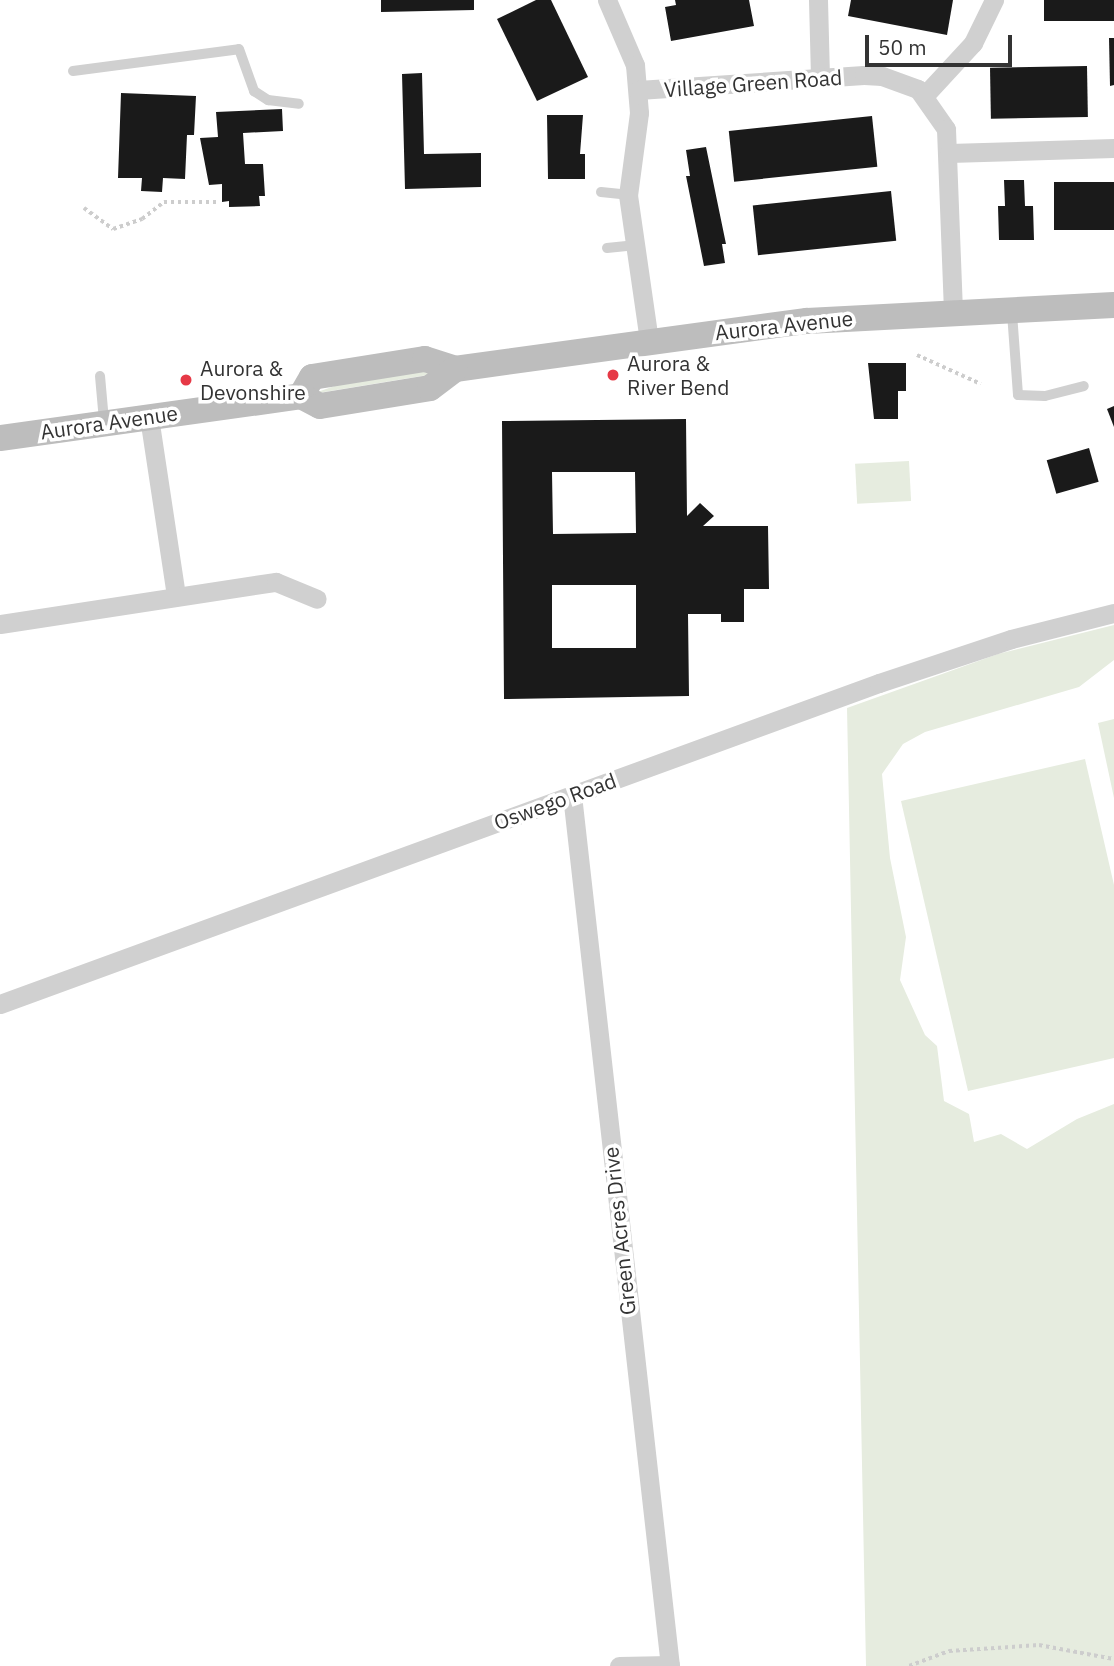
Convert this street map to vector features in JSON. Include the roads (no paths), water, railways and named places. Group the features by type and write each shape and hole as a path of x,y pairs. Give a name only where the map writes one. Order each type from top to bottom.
{"main road":[{"name":"Aurora Avenue","path":"0,438 301,396 320,406 430,388 455,369 807,321 953,310 1114,305"}],"street":[{"path":"607,0 622,28 638,90 628,195 649,341"},
{"path":"818,0 820,78"},
{"path":"953,310 946,129 925,95 973,43 994,0"},
{"name":"Village Green Road","path":"638,90 882,76 925,95"},
{"path":"949,153 1114,148"},
{"path":"149,417 176,596"},
{"path":"0,624 276,582 317,599"},
{"name":"Oswego Road","path":"0,1004 976,650 1114,613"},
{"name":"Green Acres Drive","path":"572,795 670,1666"},
{"path":"619,1666 670,1666"}],"lane":[{"path":"73,71 239,49 247,81 254,91 268,100 299,104"},
{"path":"601,192 628,195"},
{"path":"607,248 634,246"},
{"path":"1012,308 1018,395 1045,396 1084,386"},
{"path":"100,376 104,423"}],"place":[{"name":"Aurora & River Bend","path":"613,375"},
{"name":"Aurora & Devonshire","path":"186,380"}]}
